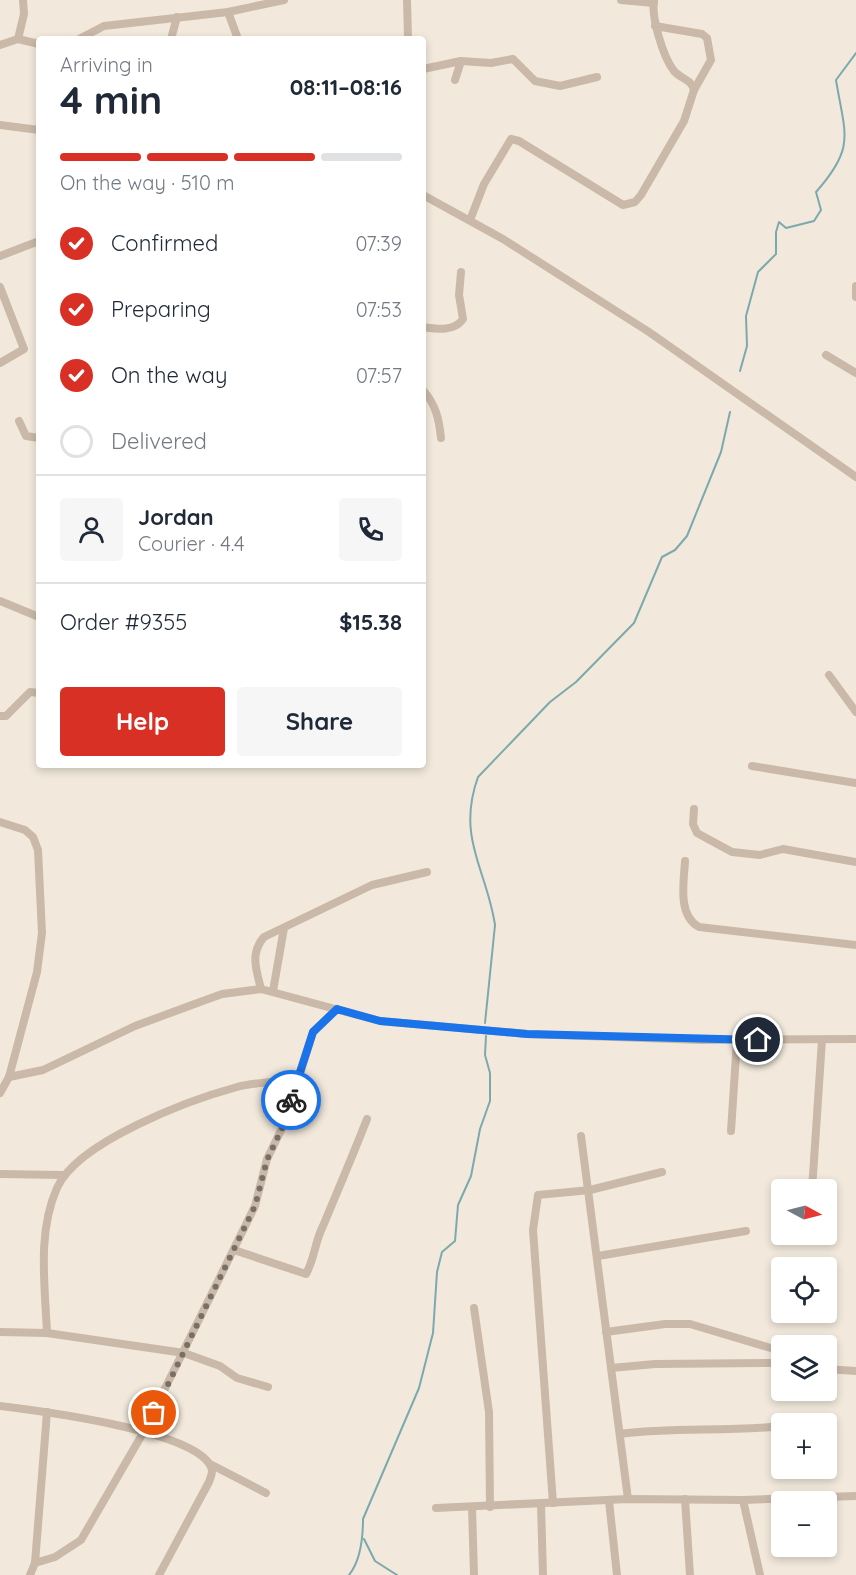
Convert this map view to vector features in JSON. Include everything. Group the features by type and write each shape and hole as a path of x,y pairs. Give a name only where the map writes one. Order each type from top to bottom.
{"street":[{"path":"18,39 24,14 23,0"},
{"path":"85,36 104,26 228,12 284,0"},
{"path":"407,0 408,36"},
{"path":"621,0 654,2 655,26 674,70 688,80 694,90"},
{"path":"228,12 237,36"},
{"path":"172,36 177,17"},
{"path":"470,220 484,184 511,139 519,141 581,177 623,205 635,202 668,153 684,121 694,90 711,60 707,38 702,34 655,26"},
{"path":"0,45 18,39 36,43"},
{"path":"426,68 461,61 491,63 516,59 535,81 560,86 597,77"},
{"path":"455,80 461,61"},
{"path":"0,125 36,130"},
{"path":"426,194 649,332 856,477"},
{"path":"0,256 36,242"},
{"path":"426,327 449,329 459,325 463,319 459,296 461,272"},
{"path":"856,286 856,297"},
{"path":"0,287 24,349 0,363"},
{"path":"826,355 856,373"},
{"path":"426,394 439,418 441,438"},
{"path":"19,421 26,436 36,438"},
{"path":"0,601 36,616"},
{"path":"829,675 856,712"},
{"path":"0,716 6,716 30,692 36,693"},
{"path":"752,766 856,783"},
{"path":"694,809 693,824 697,833 732,852 760,855 783,849 856,862"},
{"path":"0,822 25,830 33,837 38,850 41,949 9,1077 0,1093"},
{"path":"685,861 685,904 693,923 699,927 856,945"},
{"path":"261,989 254,959 257,945 264,937 318,909 372,885 427,872"},
{"path":"273,991 284,928"},
{"path":"9,1077 43,1070 135,1026 222,994 261,989 380,1021 527,1034 737,1040 856,1040"},
{"path":"35,1563 55,1557 81,1540 143,1433 255,1206 267,1160 285,1122 296,1080 313,1032 337,1009"},
{"path":"731,1131 737,1040"},
{"path":"813,1179 822,1040"},
{"path":"47,1333 44,1251 46,1222 63,1175 73,1163 93,1149 150,1119 236,1087 296,1080"},
{"path":"234,1250 306,1274 312,1263 321,1228 334,1204 367,1119"},
{"path":"581,1136 590,1190 628,1499"},
{"path":"553,1503 532,1230 536,1201 541,1194 590,1190 663,1172"},
{"path":"0,1174 63,1175"},
{"path":"598,1256 746,1230"},
{"path":"474,1308 489,1412 490,1507"},
{"path":"606,1332 665,1324 690,1324 774,1349 781,1358 773,1364 655,1364 611,1368"},
{"path":"0,1332 47,1333 184,1353 220,1366 244,1381 268,1387"},
{"path":"837,1370 856,1371"},
{"path":"0,1406 47,1412 176,1441 201,1455 210,1464 266,1493"},
{"path":"30,1575 35,1563 47,1412"},
{"path":"620,1434 663,1431 716,1432 771,1427"},
{"path":"159,1575 209,1482 213,1471 210,1464"},
{"path":"436,1508 628,1499 743,1500 856,1496"},
{"path":"685,1499 690,1575"},
{"path":"743,1500 760,1575"},
{"path":"609,1501 617,1575"},
{"path":"541,1504 543,1575"},
{"path":"472,1507 474,1575"}],"waterway":[{"path":"740,371 747,346 746,316 758,272 776,254 776,232 779,222 786,228 814,221 821,210 816,192 837,163 844,140 836,80 856,53"},
{"path":"485,1023 495,925 472,836 470,818 478,777 550,702 576,682 634,623 662,557 675,550 687,536 721,452 730,412"},
{"path":"349,1575 359,1555 363,1519 419,1388 433,1333 437,1272 442,1252 455,1241 458,1205 471,1176 480,1129 490,1101 490,1073 485,1055 486,1036"},
{"path":"364,1539 375,1561 397,1575"}],"way so far":[{"path":"154,1413 255,1206 267,1160 285,1122 291,1100"}],"route":[{"path":"291,1100 313,1032 317,1025 337,1009 380,1021 527,1034 758,1040"}]}
